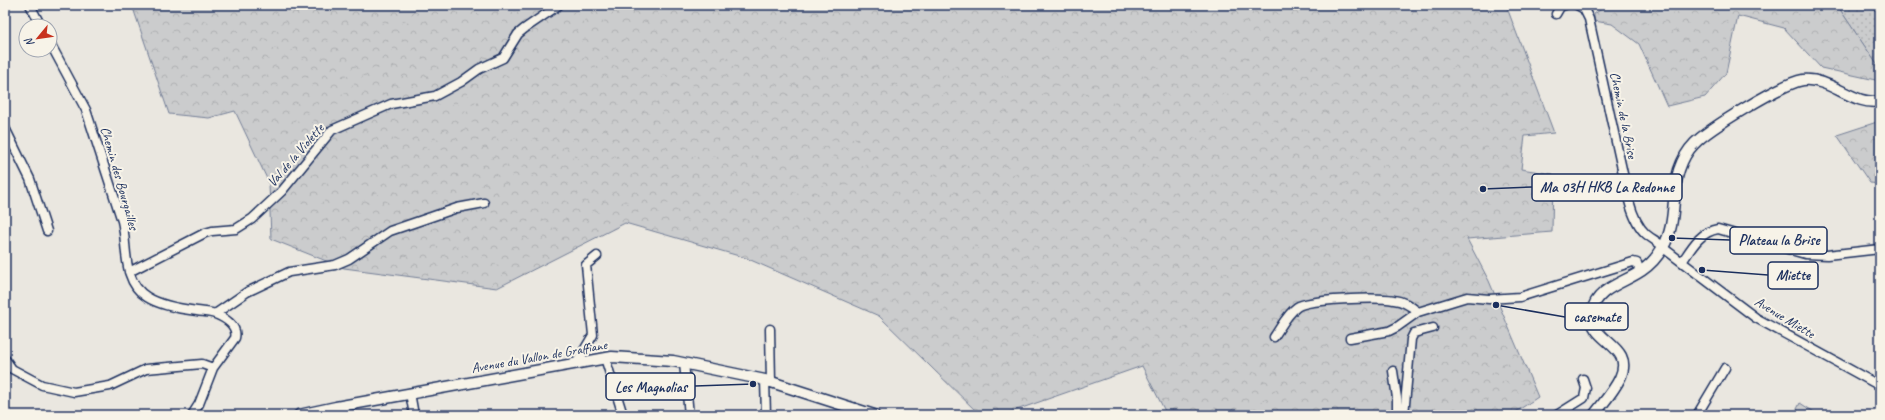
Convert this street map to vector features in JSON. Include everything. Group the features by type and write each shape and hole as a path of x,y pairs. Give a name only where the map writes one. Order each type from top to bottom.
{"street":[{"path":"30,5 37,18"},
{"name":"Val de la Violette","path":"129,272 212,230 229,231 245,224 282,191 332,130 391,104 435,96 442,93 479,69 503,58 518,34 524,28 559,5"},
{"path":"1556,14 1560,7 1565,5"},
{"name":"Chemin de la Brise","path":"1577,5 1584,9 1589,18 1630,207 1641,229 1650,237 1660,242 1664,247"},
{"name":"Chemin des Bourgailles","path":"58,58 86,110 122,221 125,233 124,251 129,272 140,292 153,300 188,310 214,314 231,324 236,333 233,341 213,368 199,404 192,415"},
{"path":"1594,415 1612,391 1623,370 1620,352 1595,329 1592,322 1592,311 1598,300 1613,285 1640,272 1652,262 1664,247 1670,229 1680,170 1690,149 1707,134 1787,85 1802,80 1823,83 1869,101 1880,100"},
{"path":"5,128 30,179 48,231"},
{"path":"214,314 247,292 288,272 335,265 349,259 390,231 457,208 484,203"},
{"path":"1682,262 1699,239 1711,230 1718,229 1805,254 1827,255 1880,249"},
{"name":"Avenue Miette","path":"1664,247 1756,318 1880,386"},
{"path":"577,362 593,335 586,265 597,256"},
{"path":"1350,338 1389,331 1398,327 1418,312 1467,297 1489,299 1520,297 1633,262 1637,263 1640,272"},
{"path":"1274,337 1291,312 1298,307 1316,301 1394,300 1407,304 1418,312"},
{"path":"1404,415 1410,339 1414,333 1419,330 1433,328"},
{"path":"766,415 770,329"},
{"path":"605,358 623,415"},
{"name":"Avenue du Vallon de Graffiane","path":"300,415 410,393 605,358 673,361 684,363 768,382 874,415"},
{"path":"5,359 12,369 36,382 74,392 110,386 146,369 202,364 213,368"},
{"path":"684,363 689,415"},
{"path":"1697,415 1725,368"},
{"path":"1393,371 1397,398 1397,415"},
{"path":"1557,415 1584,398 1586,388 1582,379"},
{"path":"410,393 414,415"}],"green space":[{"path":"132,5 1506,5 1554,133 1525,136 1521,169 1553,174 1552,232 1467,239 1489,281 1538,397 1511,415 1167,415 1142,366 1002,415 980,415 879,316 746,258 625,223 497,288 344,268 271,239 269,183 235,111 209,118 169,114"},
{"path":"1608,5 1834,5 1839,8 1880,69 1880,81 1821,68 1784,28 1738,16 1726,73 1705,97 1667,106 1639,44 1612,24 1594,21 1594,14"},
{"path":"1834,5 1880,5 1880,69 1839,8"},
{"path":"1880,121 1880,184 1870,183 1837,135"},
{"path":"1800,403 1819,415 1794,415"}],"place":[{"name":"Ma 03H HKB La Redonne","path":"1483,189"},
{"name":"Plateau la Brise","path":"1672,238"},
{"name":"Miette","path":"1702,270"},
{"name":"casemate","path":"1496,305"},
{"name":"Les Magnolias","path":"753,384"}]}
